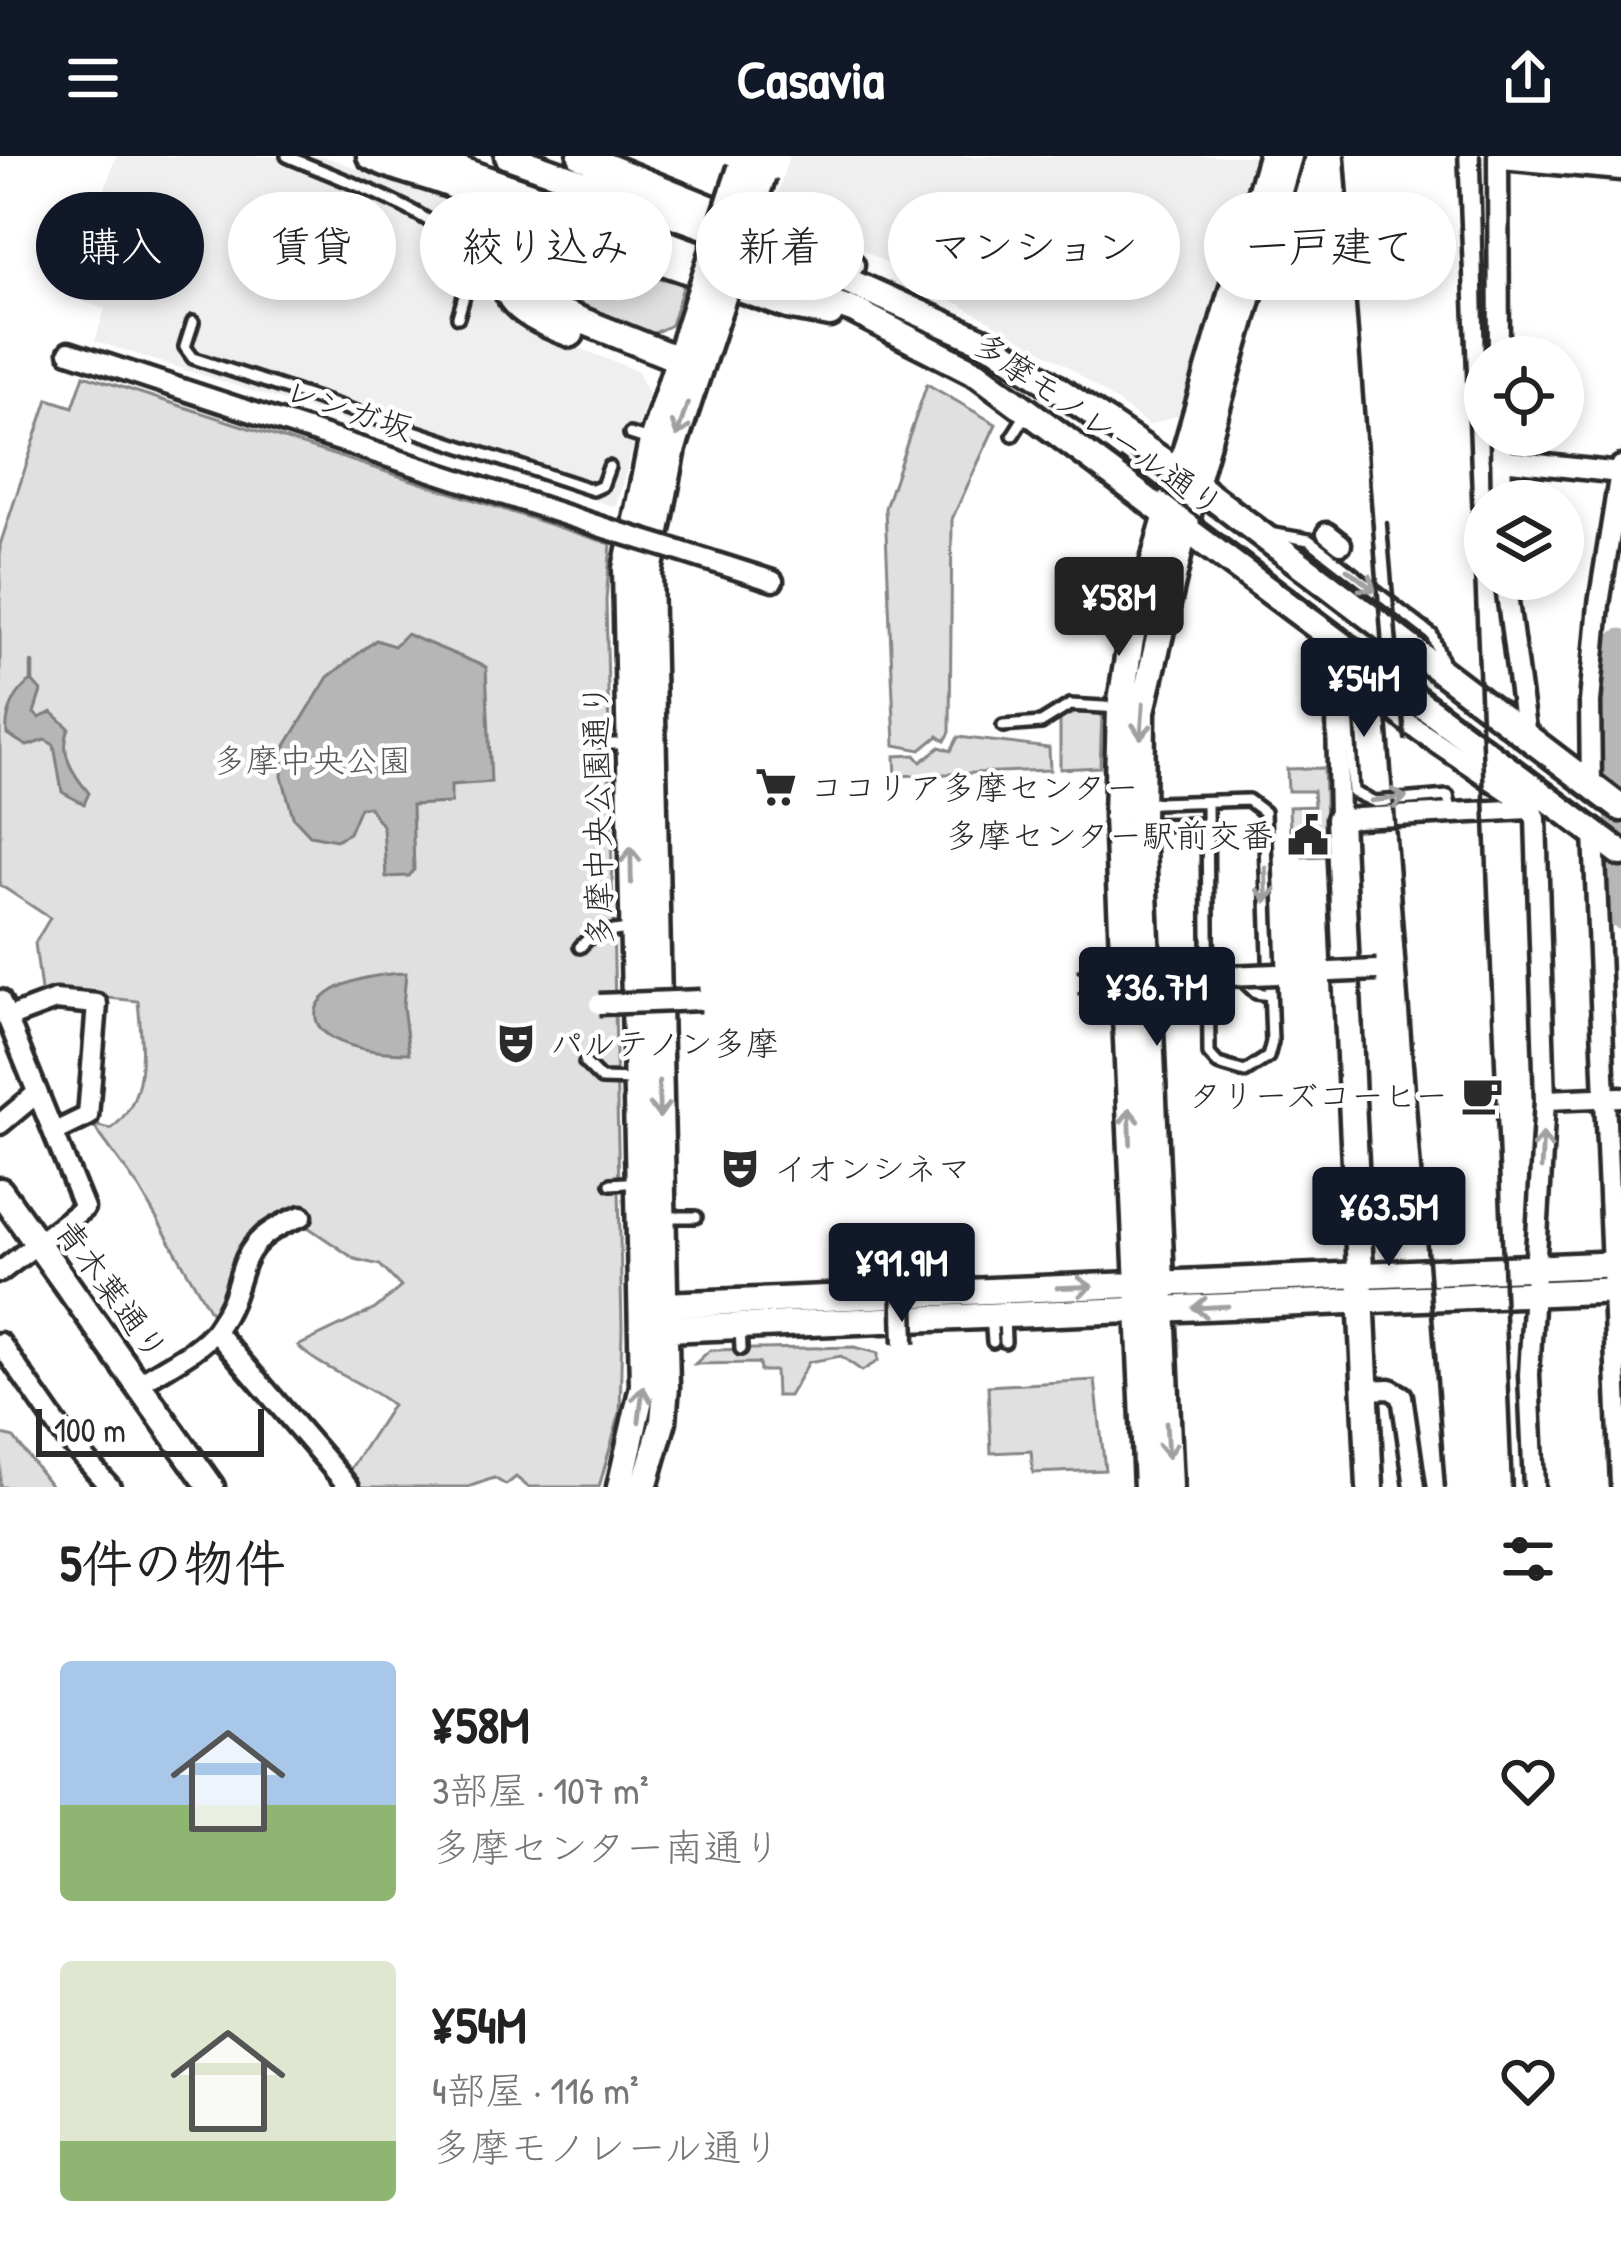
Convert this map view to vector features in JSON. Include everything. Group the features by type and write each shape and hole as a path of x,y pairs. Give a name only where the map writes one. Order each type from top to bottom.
{"street":[{"path":"370,156 449,185 491,212 504,242 506,290 528,319 684,366"},
{"name":"多摩モノレール通り","path":"422,156 886,325 1030,409 1177,519 1336,650 1607,842"},
{"name":"多摩モノレール通り","path":"508,156 888,295"},
{"path":"581,156 809,244 857,268 888,291"},
{"path":"1133,815 1149,665 1177,519 1270,156"},
{"path":"1187,478 1289,156"},
{"path":"1499,336 1499,163 1621,166"},
{"name":"多摩中央公園通り","path":"644,1487 663,1421 657,1317 638,1182 626,569 641,438 684,366 755,164"},
{"path":"684,366 533,301 520,276 527,246 550,229 564,227 788,306 886,325"},
{"name":"多摩モノレール通り","path":"900,300 1048,378 1258,531 1605,796"},
{"name":"レンガ坂","path":"69,352 773,581"},
{"name":"多摩中央公園通り","path":"620,1487 640,1418 657,1317 669,1143 648,592 684,366"},
{"path":"1501,456 1501,480"},
{"path":"1501,460 1620,470 1599,604 1590,702 1605,796"},
{"path":"1147,1487 1149,1297 1133,815 1120,708 1131,639 1177,519"},
{"path":"1508,600 1526,736"},
{"path":"1336,650 1360,682 1412,726 1529,808 1537,827 1545,1100 1529,1375 1534,1487"},
{"path":"1336,650 1339,819 1370,1487"},
{"path":"1339,819 1529,808 1555,802"},
{"path":"1607,842 1621,1485"},
{"path":"1331,972 1377,970"},
{"path":"1077,982 1277,974"},
{"path":"0,1272 84,1208 3,1009 55,1000 97,1004 88,1116 55,1132"},
{"path":"599,1004 701,1000"},
{"path":"0,1124 36,1094"},
{"path":"1545,1100 1614,1098"},
{"name":"青木葉通り","path":"0,1191 211,1487"},
{"path":"140,1384 215,1331 252,1244 274,1226 302,1216"},
{"path":"902,1272 904,1344"},
{"path":"657,1317 1617,1277"},
{"path":"657,1317 740,1338 998,1316 1149,1297"},
{"path":"1149,1297 1169,1487"},
{"path":"215,1331 349,1487"},
{"path":"0,1343 64,1435 110,1487"},
{"path":"1366,1390 1390,1389 1402,1396 1415,1487"}],"lane":[{"path":"287,156 443,227 465,256 468,282 458,317"},
{"path":"193,322 185,347 193,358 593,490 602,486 609,467"},
{"path":"1013,435 1030,409"},
{"path":"1360,682 1350,685 1346,694 1353,792 1376,802 1448,796 1452,814"},
{"path":"1003,726 1041,723 1070,705 1120,708"},
{"path":"599,744 628,744"},
{"path":"1133,815 1208,802 1248,800 1264,812 1268,1057 1245,1072 1218,1064 1209,1054 1208,802"},
{"path":"1133,815 1208,824"},
{"path":"580,947 593,934 632,929"},
{"path":"1212,950 1256,993 1270,995"},
{"path":"585,1063 601,1078 636,1080"},
{"path":"611,1184 638,1182"},
{"path":"662,1217 696,1216"},
{"path":"998,1316 999,1342"}],"shaded area":[{"path":"116,156 323,156 421,192 420,300 492,300 510,321 638,371 648,393 616,507 95,341 105,309 80,300 204,300 204,192 104,192"},
{"path":"789,156 1255,156 1245,192 1204,192 1204,300 1214,300 1182,414 1149,425 1060,361 952,300 1180,300 1180,192 888,192 888,264 864,251 864,192 778,192"},
{"path":"406,634 486,667 491,782 451,785 451,803 412,805 414,870 409,876 386,877 383,827 369,807 360,807 349,833 336,840 310,835 293,817 282,776 284,749 328,677 376,640 394,646"},
{"path":"32,681 41,691 34,713 39,718 52,712 69,728 66,754 89,793 84,804 62,792 54,745 45,740 27,746 7,734 12,704"},
{"path":"406,973 403,1006 409,1053 368,1050 339,1041 321,1029 316,1015 321,1001 338,988"}],"green space":[{"path":"672,281 684,284 671,325 650,335 554,300 672,300"},
{"name":"多摩中央公園","path":"84,375 611,544 606,600 622,1327 620,1413 599,1487 528,1487 516,1477 506,1485 494,1478 468,1487 357,1487 349,1471 392,1405 298,1346 375,1309 401,1287 380,1265 355,1259 290,1215 250,1234 213,1316 139,1188 93,1125 111,1129 124,1116 138,1087 138,1001 59,993 42,999 35,943 50,918 0,885 0,545 48,399 73,407"},
{"path":"927,384 996,424 952,519 950,732 945,741 938,736 921,750 895,745 885,508"},
{"path":"1102,714 1100,767 1060,769 1060,717"},
{"path":"958,737 1049,748 1050,770 896,776 895,756 915,755 921,762 940,747 951,751"},
{"path":"1324,768 1327,856 1303,857 1302,847 1315,846 1315,831 1290,831 1289,807 1314,806 1313,791 1288,791 1287,769"},
{"path":"854,1347 878,1353 878,1361 862,1371 841,1356 809,1362 789,1396 776,1396 775,1371 760,1371 759,1363 695,1364 710,1350"},
{"path":"1095,1380 1105,1470 1033,1473 1031,1451 991,1453 988,1386"},
{"path":"0,1434 14,1438 52,1487 0,1487"}],"waterway":[{"path":"1621,642 1615,682 1621,916"},
{"path":"32,663 32,681"}],"railway":[{"path":"1345,156 1445,1487"},
{"path":"1458,156 1512,1487"},
{"path":"1480,156 1484,336"},
{"path":"1122,460 1621,836"},
{"path":"1387,523 1405,739"}],"place":[{"name":"ココリア多摩センター","path":"776,787"},
{"name":"多摩センター駅前交番","path":"1308,835"},
{"name":"パルテノン多摩","path":"516,1043"},
{"name":"タリーズコーヒー","path":"1482,1095"},
{"name":"イオンシネマ","path":"740,1168"}]}
